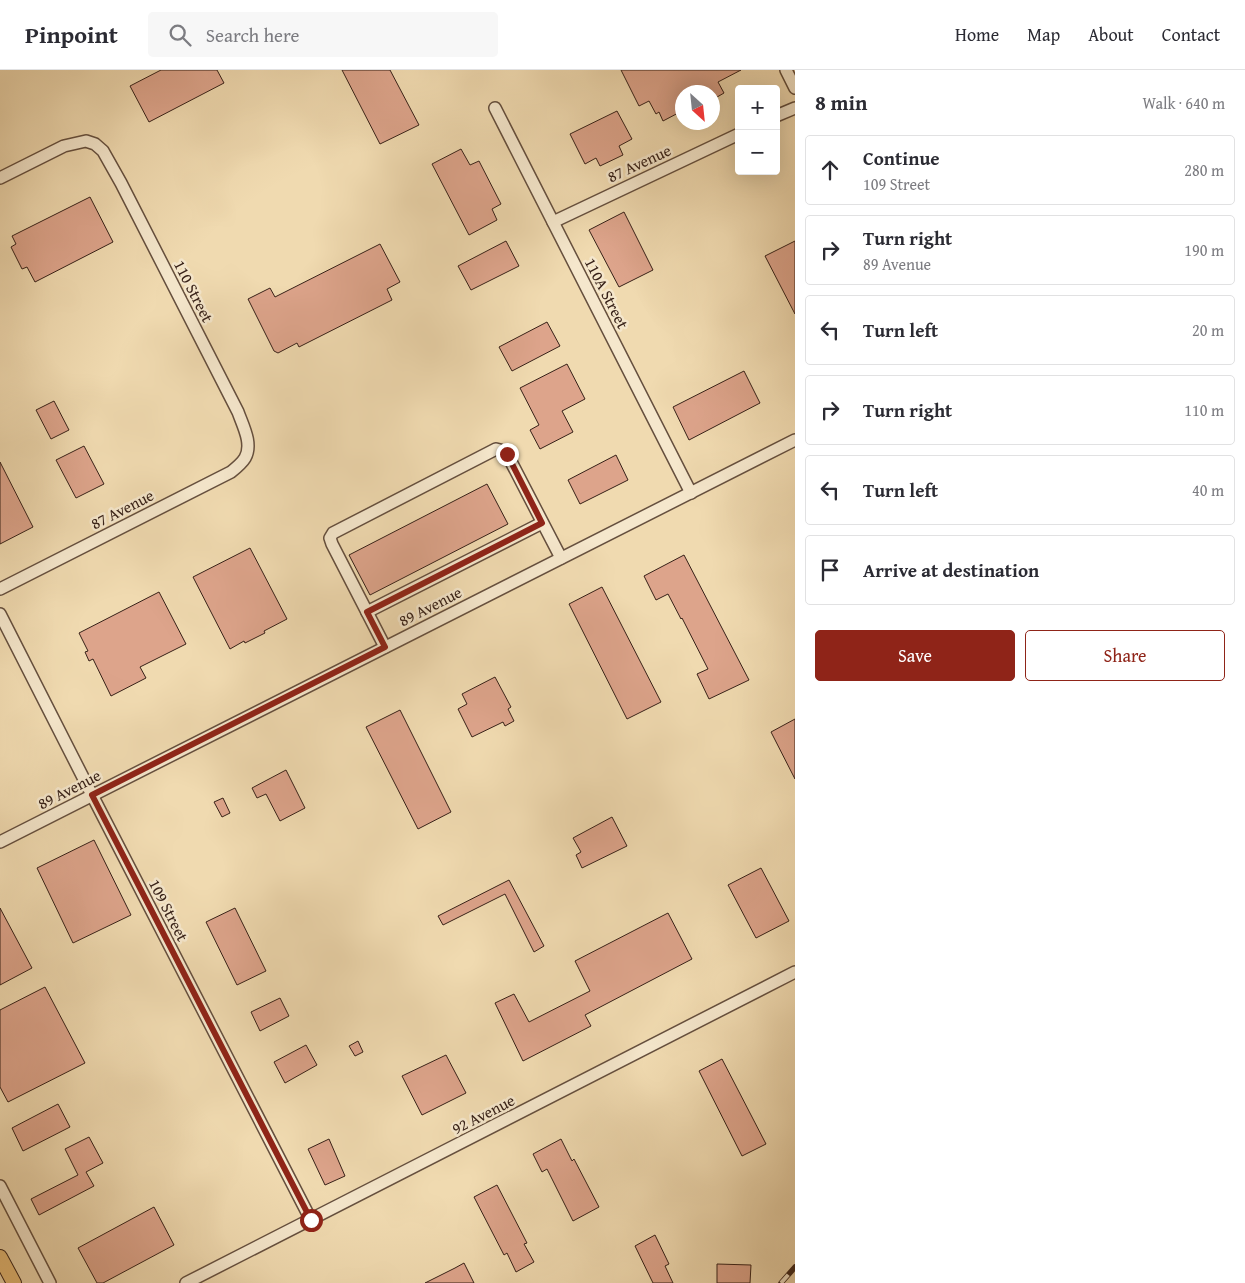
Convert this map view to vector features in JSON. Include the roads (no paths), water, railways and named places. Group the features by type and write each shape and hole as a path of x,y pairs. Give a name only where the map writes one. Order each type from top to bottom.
{"main road":[{"path":"0,1257 14,1283"}],"street":[{"path":"786,70 795,88"},
{"name":"110A Street","path":"495,108 691,493"},
{"path":"780,114 795,108"},
{"name":"87 Avenue","path":"552,222 735,136"},
{"name":"110 Street","path":"0,178 64,146 86,141 96,144 103,151 122,183 238,412 248,438 248,449"},
{"name":"89 Avenue","path":"0,842 795,440"},
{"name":"87 Avenue","path":"0,588 231,472 245,458 248,449"},
{"path":"385,647 330,538 333,533 496,449 507,454 561,558"},
{"path":"367,612 542,523"},
{"name":"109 Street","path":"0,614 311,1220"},
{"name":"92 Avenue","path":"186,1283 795,972"},
{"path":"0,1186 50,1283"}],"railway":[{"path":"781,1283 795,1267"}]}
